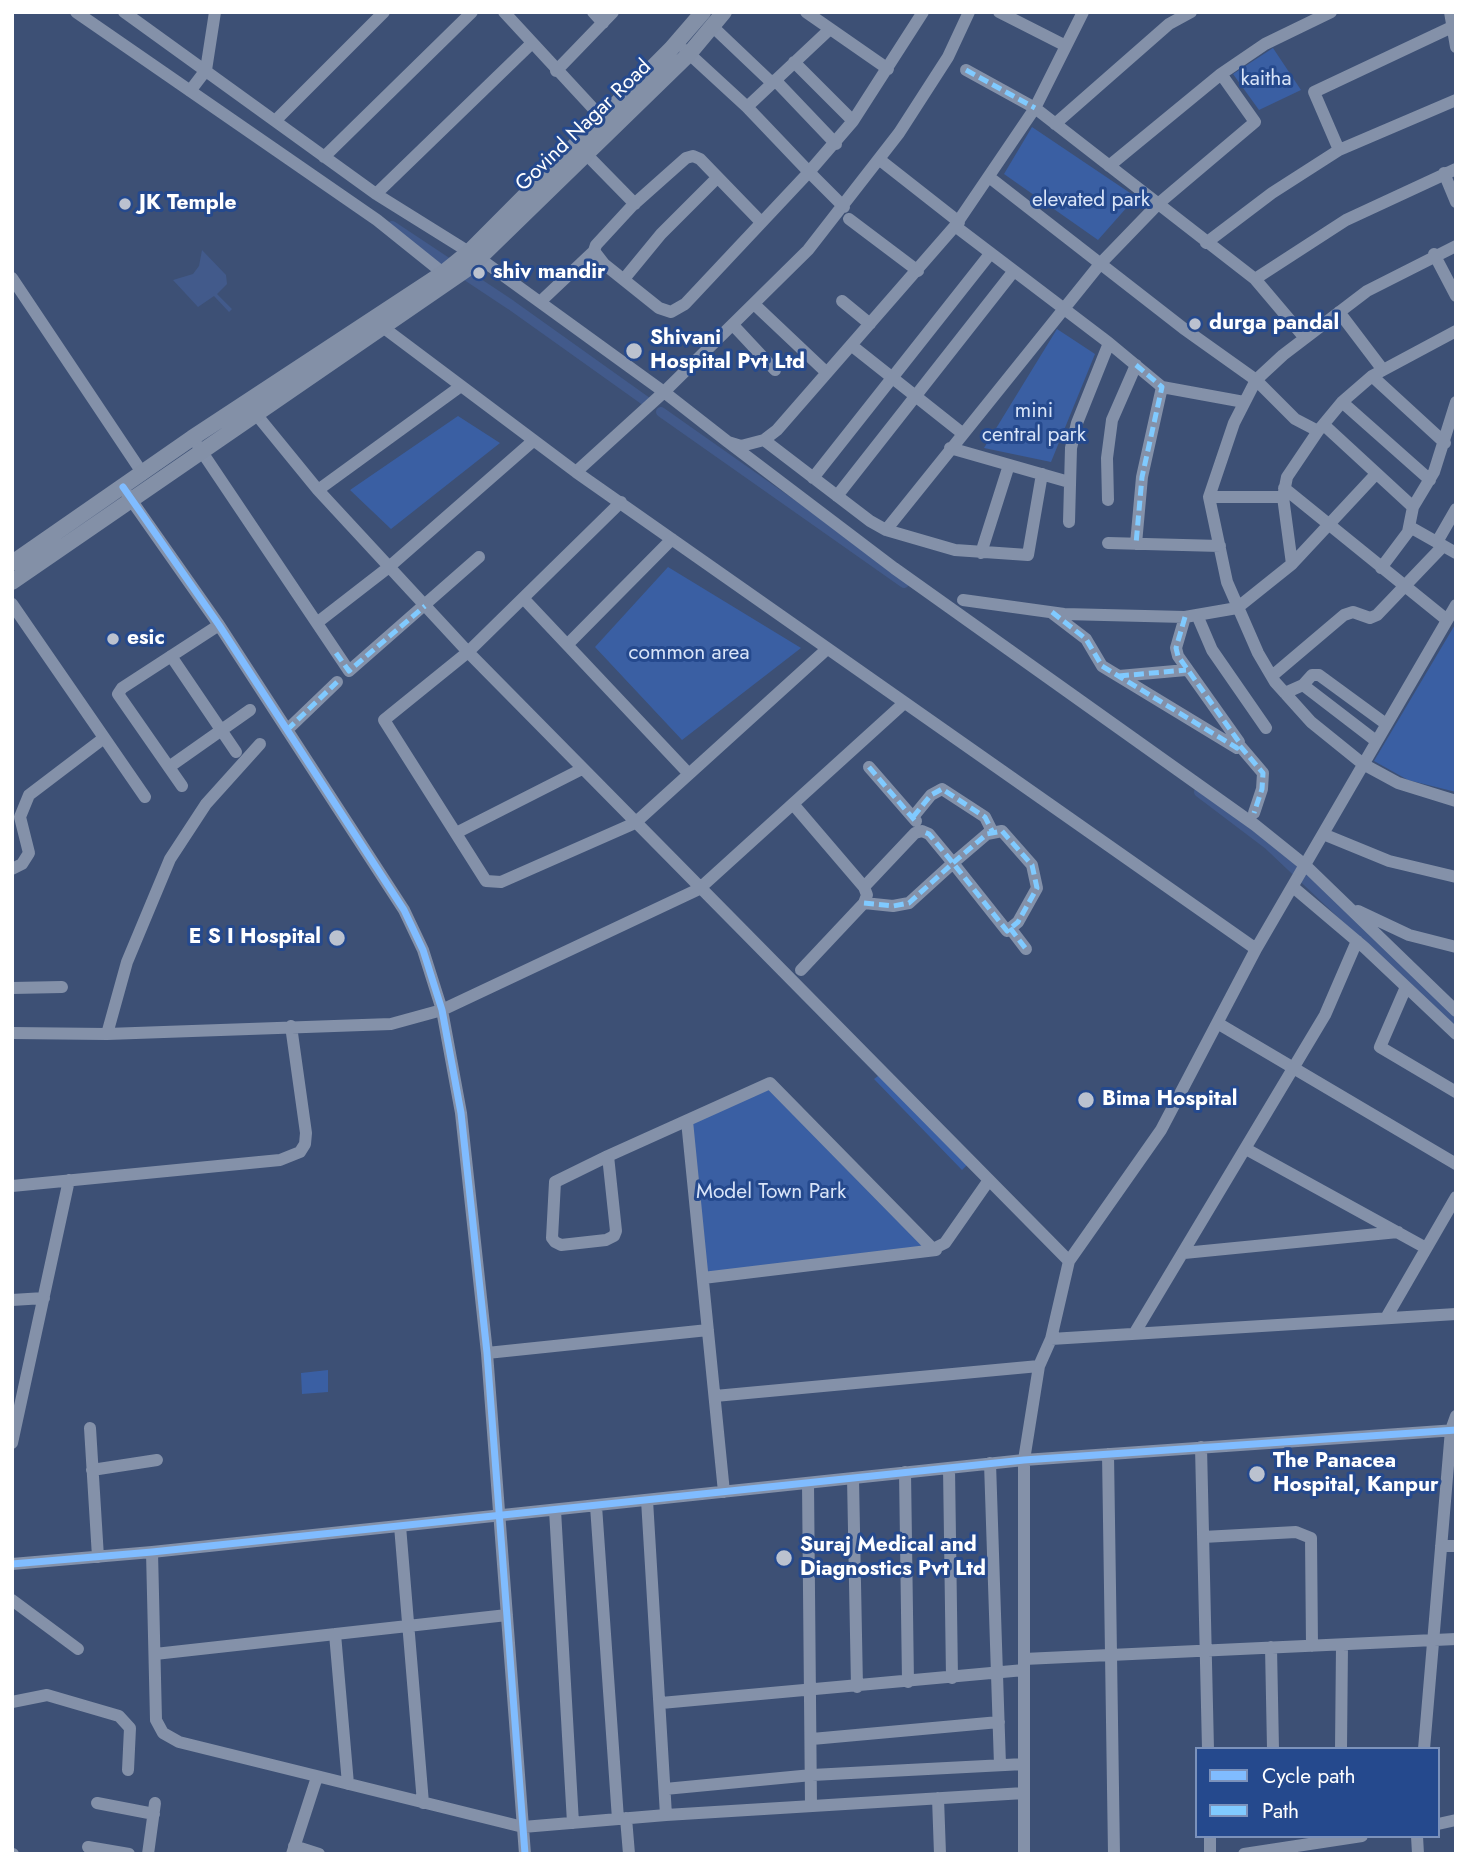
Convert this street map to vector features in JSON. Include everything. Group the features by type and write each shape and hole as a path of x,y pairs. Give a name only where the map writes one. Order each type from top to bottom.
{"main road":[{"name":"Govind Nagar Road","path":"460,265 586,154 683,48 702,12"},
{"name":"Govind Nagar Road","path":"460,265 602,118 712,26 724,12"},
{"path":"12,582 127,493 143,474 192,438 250,408 460,265"},
{"path":"12,563 127,493 202,452 250,408"}],"street":[{"path":"76,12 383,224 460,265 540,302 664,392 872,552 1228,806 1305,867 1456,1011"},
{"path":"124,12 376,194 460,265"},
{"path":"190,91 206,70 215,12"},
{"path":"275,121 384,12"},
{"path":"324,157 472,12"},
{"path":"504,12 602,118"},
{"path":"593,12 603,23"},
{"path":"556,71 613,12"},
{"path":"806,12 888,68"},
{"path":"594,251 604,264 659,308 671,313 679,309 836,144 923,12"},
{"path":"576,472 664,392 846,213 948,57 969,12"},
{"path":"999,12 1066,46"},
{"path":"727,442 741,446 764,440 827,373 957,224 1035,108 1083,12"},
{"path":"1055,124 1170,18 1191,12"},
{"path":"1109,166 1221,74 1265,44 1331,12"},
{"path":"1450,12 1456,47"},
{"path":"712,26 836,144"},
{"path":"1339,150 1314,92 1452,27"},
{"path":"747,107 830,29"},
{"path":"376,194 531,44"},
{"path":"683,48 747,107 846,213 918,271"},
{"path":"794,62 853,121"},
{"path":"965,69 1035,108 1255,279 1305,338"},
{"path":"886,530 1100,264 1158,204 1255,122 1221,74"},
{"path":"1206,243 1272,193 1339,150 1456,100"},
{"path":"586,154 635,204"},
{"path":"540,302 594,251 596,245 635,204 686,158 693,156 700,159 761,222"},
{"path":"880,160 990,254 1109,343 1162,387 1244,402"},
{"path":"1255,279 1346,219 1450,171 1456,202"},
{"path":"624,279 661,234 717,177"},
{"path":"989,177 1256,380 1295,419 1321,428 1413,508"},
{"path":"1456,246 1434,254 1367,290 1256,380 1244,402 1209,496 1227,582 1237,608 1272,676 1284,693 1311,722 1363,764 1398,783 1456,801"},
{"path":"813,478 990,254"},
{"path":"1434,254 1456,296"},
{"path":"837,496 1013,272"},
{"path":"12,278 143,474"},
{"path":"842,301 870,324"},
{"path":"754,304 827,373"},
{"path":"1339,312 1378,373 1445,443"},
{"path":"377,323 576,472 903,704 1256,949"},
{"path":"733,325 775,370"},
{"path":"1292,564 1283,493 1290,472 1342,402 1378,373 1456,331"},
{"path":"1069,522 1069,482 1077,423 1109,343"},
{"path":"851,345 962,433"},
{"path":"1108,500 1107,458 1112,420 1136,365"},
{"path":"318,490 461,386"},
{"path":"1136,544 1142,477 1162,387"},
{"path":"1342,402 1430,480"},
{"path":"1381,568 1410,527 1413,508 1430,480 1445,443 1456,402"},
{"path":"250,408 318,490 468,652 1069,1261"},
{"path":"192,438 349,671 479,557"},
{"path":"764,440 886,530 955,550 1028,555 1042,474"},
{"path":"318,622 389,567 533,441"},
{"path":"950,448 1069,482"},
{"path":"981,553 1009,465"},
{"path":"963,600 1052,612 1191,616 1237,608 1292,564 1375,475"},
{"path":"127,493 219,625 404,910 423,950 442,1010 461,1113 487,1353 525,1854"},
{"path":"1209,496 1283,493 1330,524 1405,589 1447,620"},
{"path":"621,502 468,652 384,720 486,881 492,884 635,824 827,649"},
{"path":"1272,676 1344,615 1353,612 1373,617 1405,589 1440,544 1456,509"},
{"path":"1410,527 1456,553"},
{"path":"569,643 672,540"},
{"path":"1108,543 1220,546"},
{"path":"523,597 689,774"},
{"path":"12,604 145,797"},
{"path":"1024,1854 1024,1460 1039,1366 1051,1339 1069,1261 1161,1130 1256,949 1456,605"},
{"path":"1052,612 1086,639 1097,662 1234,748 1240,746"},
{"path":"1191,616 1176,648 1186,670 1240,746 1263,773 1262,789 1254,813"},
{"path":"1191,616 1266,728"},
{"path":"182,786 118,694 122,688 219,625"},
{"path":"171,656 236,752"},
{"path":"1119,676 1186,670"},
{"path":"1284,693 1303,685 1312,675 1319,675 1386,724"},
{"path":"287,730 337,682"},
{"path":"1303,685 1376,741"},
{"path":"12,1033 107,1034 391,1024 442,1010 699,889 903,704"},
{"path":"169,768 250,710"},
{"path":"12,869 22,864 29,853 20,817 29,795 104,738"},
{"path":"107,1034 127,962 170,859 206,804 260,744"},
{"path":"869,767 913,817 919,832"},
{"path":"456,833 582,769"},
{"path":"913,817 931,795 942,789 985,817 993,832"},
{"path":"793,804 864,887 867,895 864,903 801,970"},
{"path":"864,903 893,906 909,902 953,863 987,834 1002,831 1032,865 1037,888 1018,922 1007,931 953,863 929,834 919,832"},
{"path":"864,887 919,832"},
{"path":"1323,834 1389,861 1456,877"},
{"path":"1293,887 1357,941 1456,1034"},
{"path":"1345,904 1409,935 1456,947"},
{"path":"1010,928 1026,949"},
{"path":"1134,1334 1247,1149 1325,1014 1357,941"},
{"path":"12,988 62,987"},
{"path":"1406,987 1380,1047 1456,1092"},
{"path":"1219,1024 1456,1164"},
{"path":"12,1186 280,1160 300,1152 305,1144 306,1133 291,1026"},
{"path":"608,1156 616,1231 614,1236 606,1240 561,1245 555,1242 552,1238 555,1182 608,1156 770,1083 936,1250"},
{"path":"687,1121 724,1492"},
{"path":"1247,1149 1426,1248"},
{"path":"12,1443 69,1180"},
{"path":"703,1278 936,1250 952,1233 989,1180"},
{"path":"1386,1318 1456,1197"},
{"path":"1184,1253 1398,1232"},
{"path":"12,1300 44,1298"},
{"path":"1051,1339 1456,1314"},
{"path":"487,1353 708,1330"},
{"path":"715,1396 1039,1366"},
{"path":"1424,1747 1441,1546 1456,1416"},
{"path":"90,1428 98,1557"},
{"path":"12,1564 152,1552 989,1463 1454,1430"},
{"path":"1201,1447 1208,1747"},
{"path":"1108,1454 1114,1854"},
{"path":"92,1470 157,1460"},
{"path":"989,1463 1000,1765"},
{"path":"949,1468 952,1678"},
{"path":"905,1472 908,1682"},
{"path":"853,1478 857,1687"},
{"path":"808,1483 811,1806"},
{"path":"646,1500 662,1703 666,1815"},
{"path":"596,1506 622,1819 629,1854"},
{"path":"555,1510 573,1823"},
{"path":"400,1526 411,1626 423,1803"},
{"path":"1203,1537 1296,1532 1311,1538 1312,1646"},
{"path":"1441,1546 1456,1546"},
{"path":"152,1552 156,1720 163,1733 179,1742 523,1828 666,1815 1024,1793"},
{"path":"12,1600 78,1649"},
{"path":"155,1654 507,1615"},
{"path":"335,1634 348,1784"},
{"path":"662,1703 998,1673 1024,1665 1112,1653 1456,1639"},
{"path":"1341,1747 1342,1645"},
{"path":"1271,1647 1273,1747"},
{"path":"12,1702 47,1695 119,1716 130,1728 128,1770"},
{"path":"812,1739 999,1722"},
{"path":"666,1788 812,1776 1024,1764"},
{"path":"317,1777 293,1850 319,1854"},
{"path":"939,1798 940,1854"},
{"path":"97,1803 154,1809 148,1854"},
{"path":"1244,1854 1276,1843 1341,1838"},
{"path":"88,1847 129,1854"}],"green space":[{"name":"kaitha","path":"1273,48 1301,90 1259,110 1233,74"},
{"name":"elevated park","path":"1032,127 1136,197 1098,240 1004,174"},
{"name":"mini central park","path":"1057,329 1095,354 1051,462 984,448"},
{"path":"458,416 500,443 391,529 350,490"},
{"name":"common area","path":"668,567 801,648 682,740 595,647"},
{"path":"1456,623 1456,792 1408,780 1374,761"},
{"path":"882,1073 969,1163 962,1170 874,1079"},
{"name":"Model Town Park","path":"770,1083 933,1249 703,1278 687,1121"},
{"path":"328,1370 328,1392 302,1394 301,1373"}],"shaded area":[{"path":"202,250 226,275 227,284 217,294 232,309 229,312 214,296 198,307 173,280 193,274 199,266"}],"waterway":[{"path":"392,226 511,305 647,402"},
{"path":"661,412 904,583"},
{"path":"1199,792 1269,845 1456,1022"}],"marked path":[{"path":"966,70 1035,108"},
{"path":"1136,365 1162,387 1142,477 1136,544"},
{"path":"336,653 349,671 425,606"},
{"path":"1052,612 1086,639 1102,666 1237,748 1239,742 1178,656 1176,648 1185,617"},
{"path":"1119,676 1186,670"},
{"path":"287,730 337,682"},
{"path":"1240,746 1263,773 1262,789 1254,813"},
{"path":"869,767 916,822"},
{"path":"913,817 931,795 942,789 985,817 993,833"},
{"path":"864,903 893,906 909,903 953,863 987,834 1002,831 1032,865 1037,888 1018,922 1007,931 953,863 929,834 922,831"},
{"path":"1010,928 1026,949"}],"cycle path":[{"path":"123,487 219,625 404,910 423,950 442,1010 461,1113 487,1353 525,1854"},
{"path":"12,1564 152,1552 1024,1460 1456,1430"}],"place":[{"name":"JK Temple","path":"125,204"},
{"name":"shiv mandir","path":"479,273"},
{"name":"durga pandal","path":"1195,324"},
{"name":"Shivani Hospital Pvt Ltd","path":"634,351"},
{"name":"esic","path":"113,639"},
{"name":"E S I Hospital","path":"337,938"},
{"name":"Bima Hospital","path":"1086,1100"},
{"name":"The Panacea Hospital, Kanpur","path":"1257,1474"},
{"name":"Suraj Medical and Diagnostics Pvt Ltd","path":"784,1558"}]}
